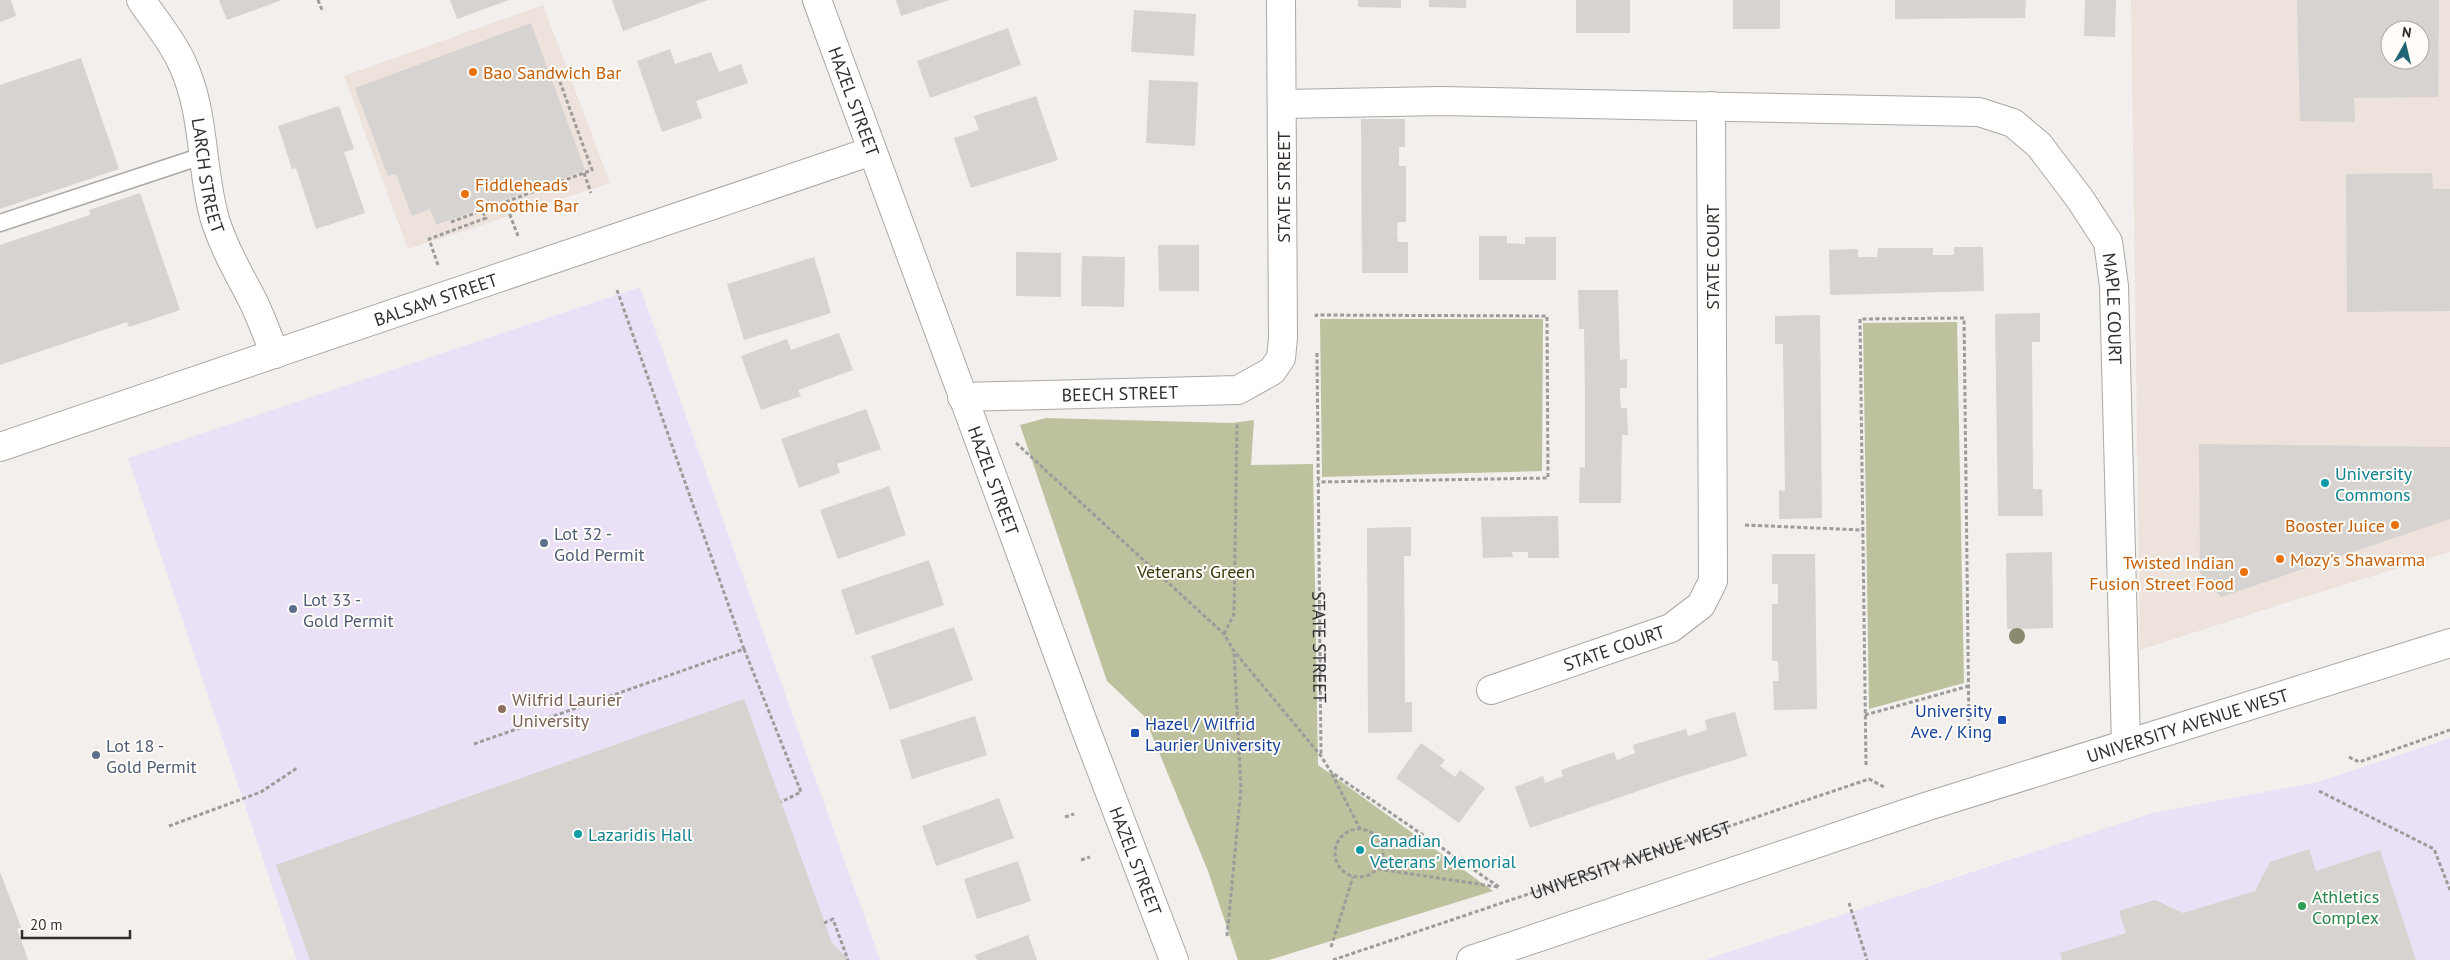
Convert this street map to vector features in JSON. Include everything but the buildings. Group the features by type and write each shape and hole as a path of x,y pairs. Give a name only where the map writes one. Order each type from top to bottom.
{"street":[{"name":"LARCH STREET","path":"141,0 183,64 193,95 202,156 216,221 225,248 251,297 275,354"},
{"name":"HAZEL STREET","path":"817,0 962,397 1174,960"},
{"name":"STATE STREET","path":"1272,371 1281,358 1283,338 1281,0"},
{"path":"1283,104 1442,102 1711,106"},
{"name":"STATE COURT","path":"1491,690 1672,628 1701,605 1713,581 1711,106"},
{"name":"MAPLE COURT","path":"1711,106 1979,112 2013,123 2039,145 2085,206 2108,242 2114,286 2126,744"},
{"name":"BALSAM STREET","path":"0,447 872,151"},
{"name":"BEECH STREET","path":"962,397 1238,390 1272,371"},
{"name":"UNIVERSITY AVENUE WEST","path":"1471,960 1735,869 1925,807 2450,643"}],"lane":[{"path":"0,224 202,156"}],"path":[{"path":"318,0 322,10"},
{"path":"451,222 592,170 560,82"},
{"path":"584,173 591,193"},
{"path":"506,202 512,220"},
{"path":"429,239 486,218 482,211"},
{"path":"617,290 744,649 801,792 781,802"},
{"path":"1316,325 1316,315 1547,316 1548,478 1318,482"},
{"path":"1866,765 1860,319 1964,318 1969,730"},
{"name":"STATE STREET","path":"1316,344 1321,756"},
{"path":"1224,634 1234,614 1237,423"},
{"path":"1016,443 1224,634 1234,651 1321,756 1360,829"},
{"path":"1714,524 1862,530"},
{"path":"474,744 744,649"},
{"path":"1227,936 1241,789 1234,651"},
{"path":"1865,715 1969,686"},
{"path":"2349,757 2359,762 2450,730"},
{"path":"169,826 261,792 297,768"},
{"path":"1331,772 1500,887 1378,869"},
{"name":"UNIVERSITY AVENUE WEST","path":"1333,960 1869,779 1925,807"},
{"path":"2319,791 2434,849 2450,890"},
{"path":"1065,817 1074,814"},
{"path":"1360,829 1368,830 1380,840 1384,855 1378,869 1367,876 1354,877 1346,874 1336,861 1336,846 1345,833 1360,829"},
{"path":"1081,860 1090,857"},
{"path":"1331,947 1354,877"},
{"path":"1849,903 1867,960"},
{"path":"824,923 833,919 848,960"}],"shaded area":[{"path":"2131,0 2450,0 2450,552 2140,650"},
{"path":"543,5 610,183 408,249 344,76"},
{"name":"Wilfrid Laurier University","path":"640,287 880,960 297,960 128,458"},
{"path":"2450,738 2450,960 1705,960 2152,813 2318,782"}],"green space":[{"path":"1320,319 1543,319 1542,471 1322,477"},
{"path":"1957,322 1964,683 1869,709 1863,323"},
{"name":"Veterans' Green","path":"1046,418 1232,423 1254,420 1251,465 1313,464 1318,765 1493,891 1269,960 1238,960 1208,871 1144,716 1107,681 1020,425"}],"place":[{"name":"Bao Sandwich Bar","path":"473,72"},
{"name":"Fiddleheads Smoothie Bar","path":"465,194"},
{"name":"University Commons","path":"2325,483"},
{"name":"Booster Juice","path":"2395,525"},
{"name":"Lot 32 - Gold Permit","path":"544,543"},
{"name":"Mozy's Shawarma","path":"2280,559"},
{"name":"Twisted Indian Fusion Street Food","path":"2244,572"},
{"name":"Lot 33 - Gold Permit","path":"293,609"},
{"name":"Wilfrid Laurier University","path":"502,709"},
{"name":"University Ave. / King","path":"2002,720"},
{"name":"Hazel / Wilfrid Laurier University","path":"1135,733"},
{"name":"Lot 18 - Gold Permit","path":"96,755"},
{"name":"Lazaridis Hall","path":"578,834"},
{"name":"Canadian Veterans' Memorial","path":"1360,850"},
{"name":"Athletics Complex","path":"2302,906"}]}
